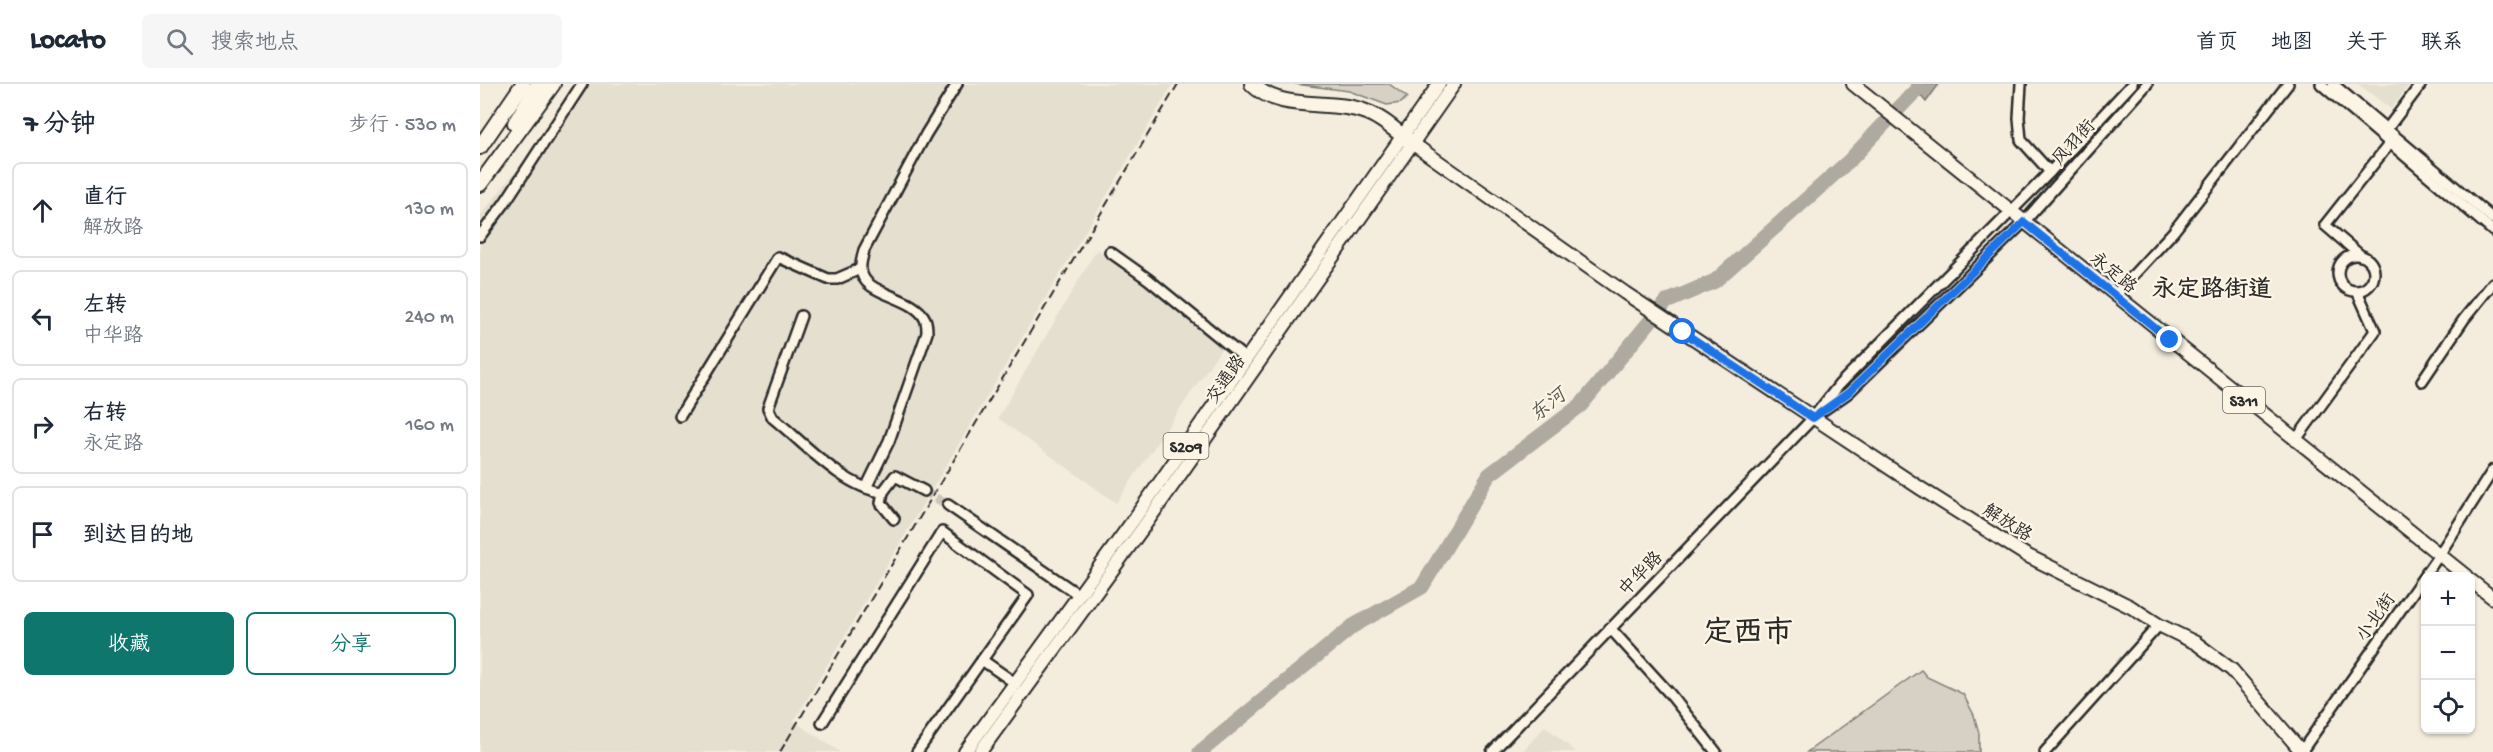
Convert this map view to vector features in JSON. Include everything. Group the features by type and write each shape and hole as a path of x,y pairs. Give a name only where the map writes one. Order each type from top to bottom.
{"highway":[{"path":"480,147 521,84"},
{"path":"480,178 538,84"},
{"path":"480,184 553,84"},
{"path":"1252,84 1260,92 1275,99 1366,112 1407,140"}],"main road":[{"name":"交通路","path":"980,752 1142,529 1407,140 1440,84"},
{"name":"交通路","path":"965,752 1246,359 1407,140 1455,84"},
{"name":"永定路","path":"1853,84 2461,572"},
{"name":"解放路","path":"1407,140 1683,332 2026,555 2131,607 2159,625 2196,643 2232,670 2301,752"},
{"path":"2475,584 2493,598"}],"street":[{"path":"480,236 504,204 582,84"},
{"path":"866,488 890,441 927,333 926,319 912,304 890,296 865,282 860,269 864,250 926,134 957,84"},
{"path":"2021,84 2019,118 2021,140 2050,172"},
{"name":"风羽街","path":"2011,211 2132,84"},
{"name":"风羽街","path":"2024,222 2148,84"},
{"path":"2115,295 2173,232 2288,84"},
{"path":"2321,84 2493,231"},
{"path":"2333,84 2493,219"},
{"path":"2387,129 2421,84"},
{"path":"2361,256 2348,257 2338,267 2338,274 2344,287 2357,291 2370,285 2373,278 2372,265 2325,225 2390,143"},
{"name":"中华路","path":"1492,752 1813,418 1839,385 2011,211"},
{"name":"中华路","path":"1813,418 1848,393 2024,222"},
{"path":"1110,252 1148,279 1246,359"},
{"path":"680,416 778,256 828,279 837,279 860,269"},
{"path":"2422,381 2464,319 2493,283"},
{"path":"2295,441 2375,331 2357,291"},
{"path":"801,316 768,408 773,418 840,473 866,488 883,492"},
{"name":"小北街","path":"2301,752 2439,555 2493,470"},
{"path":"894,519 881,503 883,492 895,476 924,491"},
{"path":"948,506 1079,595"},
{"path":"822,723 942,532 1028,595 917,752"},
{"path":"2045,752 2159,625"},
{"path":"1610,628 1670,694 1716,752"},
{"path":"982,660 1015,683"}],"shaded area":[{"path":"585,84 1173,84 794,721 840,752 480,752 480,216"},
{"path":"1295,84 1389,84 1407,97 1401,103 1387,105 1349,91"},
{"path":"1911,84 1939,84 1926,102"},
{"path":"2358,84 2410,84 2391,109"},
{"path":"1097,249 1149,285 1223,346 1116,503 998,418"},
{"path":"1921,670 1927,677 1963,694 1974,715 1979,733 1979,752 1807,752"},
{"path":"1545,726 1576,752 1522,752"}],"waterway":[{"name":"东河","path":"1200,752 1353,626 1422,587 1489,475 1581,405 1666,302 1715,281 1850,160 1919,87 1919,84"}],"tunnel":[{"path":"924,491 948,505"}],"railway":[{"path":"780,752 1178,84"}],"district":[{"name":"永定路街道","path":"2212,288"},
{"name":"定西市","path":"1748,631"}],"route":[{"path":"1683,332 1813,418 1848,393 2024,222 2170,340"}]}
